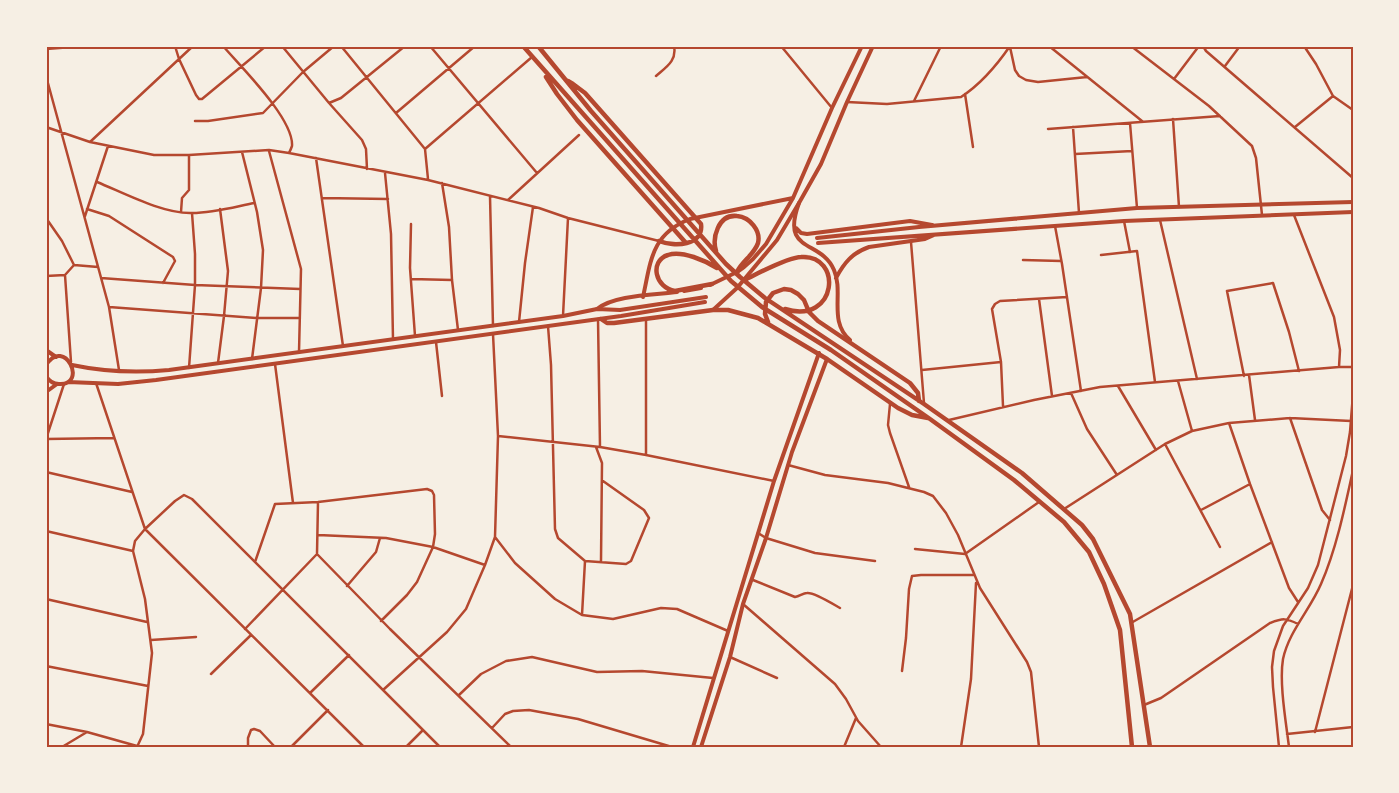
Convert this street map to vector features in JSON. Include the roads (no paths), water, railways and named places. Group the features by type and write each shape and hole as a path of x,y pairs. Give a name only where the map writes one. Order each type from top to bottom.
{"main road":[{"path":"523,46 740,290 762,307 830,350 930,418 1040,501 1064,522 1089,552 1104,584 1120,630 1132,747"},
{"path":"538,46 591,111 746,283 778,307 924,404 1022,473 1082,525 1094,539 1130,614 1150,747"},
{"path":"597,309 612,300 695,290 737,272 753,260 766,244 793,198 832,108 862,46"},
{"path":"713,310 744,280 776,240 799,203 821,164 873,46"},
{"path":"541,67 557,94 576,120 686,244"},
{"path":"566,80 574,84 585,94 701,224 701,233 686,244 672,245 659,241"},
{"path":"811,157 821,164"},
{"path":"643,296 652,256 659,241 672,228 684,221 793,198"},
{"path":"817,238 1137,208 1353,202"},
{"path":"799,203 794,222 795,231 800,241 819,253 833,269 836,278 840,327 845,337 861,351"},
{"path":"818,244 1124,221 1353,212"},
{"path":"718,254 715,245 716,231 725,220 729,217 738,216 748,220 759,235 758,245 742,263 737,272"},
{"path":"1046,216 1047,226"},
{"path":"794,222 796,229 801,233 807,234 910,221 937,226"},
{"path":"836,278 849,258 869,247 925,239 939,234"},
{"path":"712,284 675,291 669,290 664,287 658,278 659,262 668,255 681,255 699,259 723,273"},
{"path":"744,280 794,258 804,256 814,259 822,265 830,283 828,293 820,305 809,310 793,311 778,307"},
{"path":"770,324 765,314 767,299 776,291 792,290 801,297 809,312 818,321 910,383 918,393 919,401"},
{"path":"46,376 52,383 57,384 142,382 599,319 705,299 620,310 597,309 493,326 154,372 119,372 71,364"},
{"path":"599,319 608,323 614,323 713,310 728,310 752,315 827,358 912,415 930,418"},
{"path":"534,320 534,328"},
{"path":"46,350 56,357"},
{"path":"693,747 774,481 819,353"},
{"path":"46,365 52,358 64,357 71,364 73,372 71,379 66,383"},
{"path":"701,747 788,465 827,358"},
{"path":"46,392 57,384"},
{"path":"808,384 816,388"}],"street":[{"path":"46,49 86,46"},
{"path":"175,46 178,59 199,99 206,97 266,46"},
{"path":"90,142 193,46"},
{"path":"223,46 280,112 289,132 292,146 289,153"},
{"path":"282,46 329,104 362,140 366,149 367,169"},
{"path":"195,120 208,121 260,114 303,72 334,46"},
{"path":"341,46 426,148 428,180"},
{"path":"329,104 341,98 405,46"},
{"path":"430,46 537,173"},
{"path":"396,113 476,46"},
{"path":"656,76 673,59 675,54 674,46"},
{"path":"914,102 941,46"},
{"path":"1049,46 1143,122"},
{"path":"1131,46 1210,106 1252,146 1256,158 1262,215"},
{"path":"1174,79 1199,46"},
{"path":"1203,46 1353,178"},
{"path":"1226,66 1240,46"},
{"path":"1304,46 1333,96 1353,110"},
{"path":"782,47 832,108"},
{"path":"847,102 887,104 961,97 998,63 1010,47"},
{"path":"1010,47 1014,70 1026,80 1038,82 1088,77"},
{"path":"426,148 532,57"},
{"path":"46,76 101,278 119,372"},
{"path":"965,94 973,147"},
{"path":"1295,127 1333,96"},
{"path":"1048,129 1220,116"},
{"path":"1173,119 1180,207"},
{"path":"1130,122 1137,208"},
{"path":"46,127 90,142 154,156 269,150 316,158 442,183 659,241"},
{"path":"1073,127 1079,214"},
{"path":"508,200 579,136"},
{"path":"84,217 108,146"},
{"path":"269,150 301,269 299,352"},
{"path":"1075,154 1132,151"},
{"path":"242,152 263,250 261,288 252,359"},
{"path":"181,212 182,198 189,190 188,155"},
{"path":"316,158 343,346"},
{"path":"385,172 391,234 392,340"},
{"path":"97,182 171,211 192,214 254,203"},
{"path":"442,183 449,227 452,280 458,330"},
{"path":"490,196 493,326"},
{"path":"322,198 388,199"},
{"path":"519,322 533,207"},
{"path":"87,209 109,216 173,257 175,261 163,283"},
{"path":"218,363 227,286 226,256 220,210"},
{"path":"189,368 195,285 192,214"},
{"path":"1293,214 1334,317 1340,355 1339,367"},
{"path":"46,218 62,241 74,266"},
{"path":"563,316 568,218"},
{"path":"1159,219 1197,379"},
{"path":"1124,221 1130,252"},
{"path":"411,224 414,336"},
{"path":"1055,226 1081,391"},
{"path":"911,241 924,404"},
{"path":"1101,255 1137,251 1155,383"},
{"path":"1023,260 1061,261"},
{"path":"46,276 65,275 74,266 98,268"},
{"path":"65,275 71,364"},
{"path":"101,278 195,285 300,289"},
{"path":"411,278 452,280"},
{"path":"1244,376 1227,290 1273,283 1299,371"},
{"path":"1003,407 1001,362 992,309 1000,301 1067,297"},
{"path":"1038,299 1052,396"},
{"path":"108,307 257,318 300,318"},
{"path":"599,319 598,447 602,463 603,481 601,561"},
{"path":"646,319 646,455"},
{"path":"548,326 551,365 555,529 558,538 585,561 626,564 631,561 649,518 644,510 603,481"},
{"path":"383,690 447,632 466,609 485,565 494,537 498,436 493,334"},
{"path":"436,342 442,396"},
{"path":"922,370 1001,362"},
{"path":"275,364 293,503"},
{"path":"947,420 1100,387 1353,367"},
{"path":"1249,375 1254,420"},
{"path":"1178,381 1192,432"},
{"path":"66,383 46,439 114,438"},
{"path":"96,384 148,534 363,746"},
{"path":"1118,386 1156,450"},
{"path":"1070,393 1087,429 1117,475"},
{"path":"1279,747 1273,659 1277,642 1288,619 1308,588 1315,573 1346,456 1353,394"},
{"path":"890,402 888,425 909,488"},
{"path":"1290,418 1322,510 1330,521"},
{"path":"1064,509 1165,444 1192,432 1254,420 1290,418 1351,421"},
{"path":"1229,424 1289,588 1298,602"},
{"path":"498,436 598,447 774,481"},
{"path":"1165,444 1220,547"},
{"path":"788,465 825,475 888,483 933,496 946,513 976,581 1027,662 1031,672 1039,747"},
{"path":"1288,747 1282,680 1283,662 1290,639 1316,595 1327,569 1353,470"},
{"path":"46,472 132,492"},
{"path":"1201,510 1250,484"},
{"path":"255,562 274,504 318,502 432,490 434,495 435,534 433,547 417,582 381,621"},
{"path":"46,724 87,732 137,747 143,734 152,653 145,599 133,551 135,542 145,529 184,495 192,499 440,747"},
{"path":"915,549 965,554 1040,501"},
{"path":"245,629 316,554 318,502"},
{"path":"46,531 133,551"},
{"path":"758,534 815,553 875,561"},
{"path":"318,535 386,538 433,547 485,565"},
{"path":"494,537 515,563 555,599 582,615 613,619 662,608 676,609 728,631"},
{"path":"347,586 376,552 380,538"},
{"path":"1131,622 1272,542"},
{"path":"316,554 381,621 511,747"},
{"path":"582,615 585,561"},
{"path":"902,671 909,589 912,576 974,575"},
{"path":"753,580 795,597 804,593 811,593 840,608"},
{"path":"961,747 971,679 976,581"},
{"path":"1315,732 1353,585"},
{"path":"46,599 148,622"},
{"path":"744,604 835,684 856,718 881,747"},
{"path":"1144,705 1161,698 1270,623 1283,618 1298,624"},
{"path":"211,674 251,635"},
{"path":"151,640 196,637"},
{"path":"310,693 348,655"},
{"path":"459,695 481,674 506,661 532,657 597,672 642,671 714,678"},
{"path":"730,657 777,678"},
{"path":"46,666 148,687"},
{"path":"291,747 328,710"},
{"path":"492,728 505,714 513,711 528,710 578,719 672,747"},
{"path":"844,747 856,718"},
{"path":"1287,734 1353,727"},
{"path":"248,747 248,738 251,730 254,728 260,731 275,747"},
{"path":"406,747 423,730"},
{"path":"62,747 87,732"},
{"path":"1344,747 1353,746"}]}
